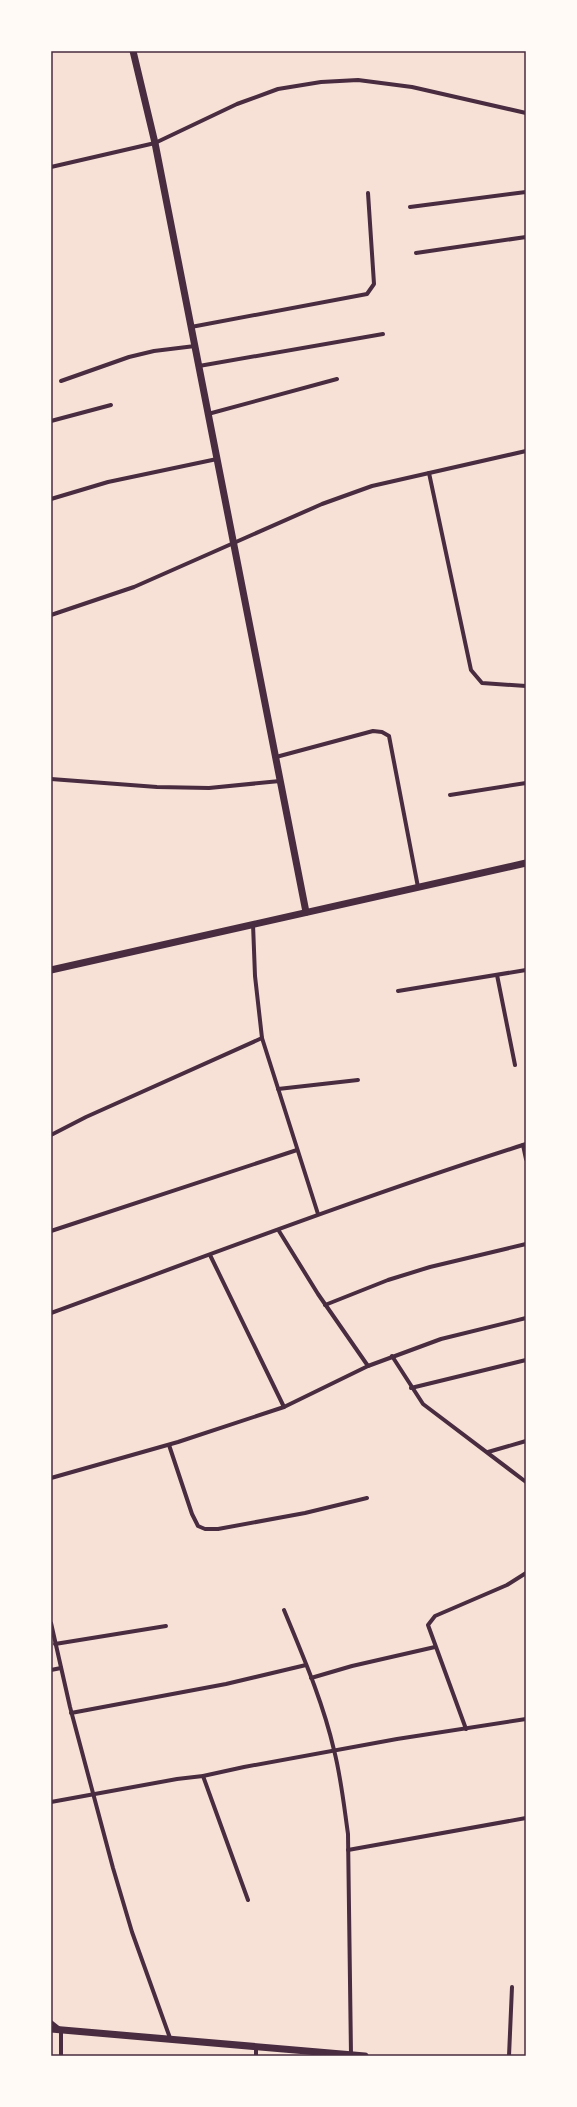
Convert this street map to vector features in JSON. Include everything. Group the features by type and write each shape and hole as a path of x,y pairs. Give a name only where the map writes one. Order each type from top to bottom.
{"street":[{"path":"133,51 154,143 199,366 306,912"},
{"path":"51,167 154,143 237,104 278,89 321,82 358,80 412,87 526,113"},
{"path":"410,207 526,192"},
{"path":"191,327 367,294 374,284 368,193"},
{"path":"416,253 526,238"},
{"path":"199,366 383,334"},
{"path":"61,380 129,357 154,351 194,346"},
{"path":"208,414 336,379"},
{"path":"51,421 111,405"},
{"path":"51,615 134,587 196,561 233,542 322,504 372,486 526,451"},
{"path":"51,499 108,482 217,459"},
{"path":"429,473 471,670 482,683 526,686"},
{"path":"276,757 373,731 382,732 389,736 418,887"},
{"path":"51,779 157,787 194,788 242,786 280,781"},
{"path":"450,795 526,783"},
{"path":"51,970 526,863"},
{"path":"252,924 255,976 262,1038 318,1214"},
{"path":"398,991 526,970"},
{"path":"497,975 515,1065"},
{"path":"51,1135 86,1117 262,1038"},
{"path":"278,1089 358,1080"},
{"path":"51,1313 279,1231 318,1214 524,1144 526,1159"},
{"path":"51,1231 297,1150"},
{"path":"279,1231 325,1305 368,1366"},
{"path":"325,1305 388,1280 430,1267 526,1244"},
{"path":"210,1255 284,1407"},
{"path":"51,1478 169,1445 284,1407 368,1366 441,1339 526,1318"},
{"path":"392,1356 411,1388 423,1404 526,1482"},
{"path":"411,1388 526,1360"},
{"path":"488,1452 526,1441"},
{"path":"169,1445 192,1514 198,1526 205,1529 218,1529 305,1513 367,1498"},
{"path":"466,1729 435,1647 428,1624 435,1616 507,1584 526,1573"},
{"path":"284,1610 311,1678 335,1751 348,1834 350,2055"},
{"path":"51,1623 72,1714 132,1932 170,2038"},
{"path":"56,1644 166,1626"},
{"path":"311,1678 352,1666 435,1647"},
{"path":"72,1714 226,1684 306,1665"},
{"path":"51,1670 61,1668"},
{"path":"51,1802 177,1779 203,1776 397,1738 526,1719"},
{"path":"203,1776 248,1900"},
{"path":"348,1850 526,1818"},
{"path":"509,2056 512,1987"},
{"path":"51,2022 61,2030 62,2055"},
{"path":"51,2029 170,2038 365,2056"},
{"path":"256,2046 256,2056"}]}
